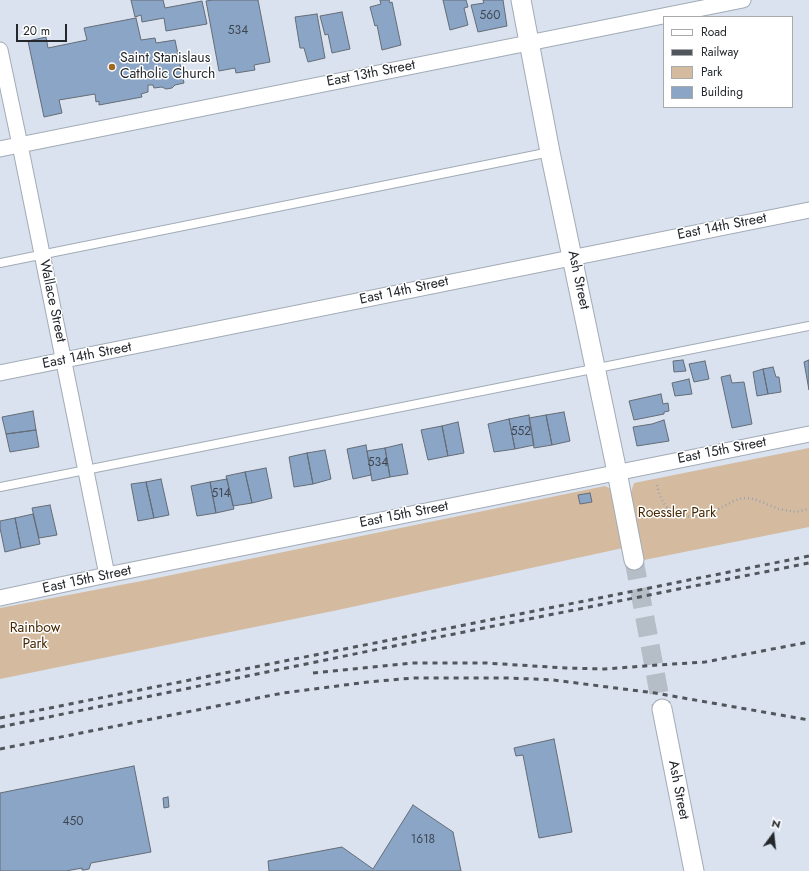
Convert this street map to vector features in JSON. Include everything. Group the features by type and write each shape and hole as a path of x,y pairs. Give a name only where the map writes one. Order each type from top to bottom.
{"street":[{"name":"Ash Street","path":"521,0 550,152 596,368 634,560"},
{"name":"East 13th Street","path":"664,16 743,0"},
{"name":"East 13th Street","path":"0,149 663,16"},
{"name":"Wallace Street","path":"0,50 107,575"},
{"name":"East 14th Street","path":"0,373 809,210"},
{"name":"East 15th Street","path":"0,598 107,575 809,434"},
{"name":"Ash Street","path":"662,709 694,871"}],"lane":[{"path":"0,263 550,152"},
{"path":"0,487 809,326"}],"path":[{"path":"657,485 660,496 670,510 690,517 707,515 742,498 754,499 779,509 796,512 809,509"}],"green space":[{"name":"Roessler Park","path":"809,448 809,527 644,560 631,492 634,483"},
{"name":"Rainbow Park","path":"605,486 611,489 623,548 338,610 0,679 0,608 147,580"}],"building":[{"path":"131,0 163,0 165,8 202,1 207,24 166,31 164,18 142,22 141,15 135,17"},
{"path":"258,0 270,62 254,65 255,70 236,73 235,68 219,71 206,1"},
{"path":"380,0 389,0 390,3 392,2 401,45 382,50 377,25 375,26 370,7 381,4"},
{"path":"443,0 466,0 468,7 464,8 468,25 450,30"},
{"path":"483,0 503,0 507,26 478,32 471,5 484,3"},
{"path":"342,12 350,49 332,53 328,34 325,35 320,16"},
{"path":"317,14 325,58 308,62 304,48 300,48 295,17"},
{"path":"136,18 141,40 155,38 156,43 175,40 184,83 166,89 162,87 154,88 153,85 148,85 148,92 141,94 142,97 99,105 99,101 96,102 95,94 59,100 62,113 44,117 28,41 46,37 48,48 87,40 84,28"},
{"path":"683,360 686,371 674,372 673,361"},
{"path":"809,360 809,390 804,362"},
{"path":"705,361 709,379 694,382 689,364"},
{"path":"773,367 776,377 779,377 781,392 768,394 763,369"},
{"path":"763,369 768,394 757,396 753,372"},
{"path":"730,375 732,383 744,382 752,424 732,428 721,377"},
{"path":"689,379 692,394 675,396 672,383"},
{"path":"661,394 663,404 668,403 669,411 664,412 664,414 634,420 629,401"},
{"path":"33,411 36,430 6,434 2,417"},
{"path":"564,412 570,441 552,445 546,415"},
{"path":"529,415 534,445 515,449 509,419"},
{"path":"546,415 552,445 534,448 529,418"},
{"path":"509,419 515,449 494,452 488,424"},
{"path":"664,420 669,441 637,446 633,427 652,424"},
{"path":"458,422 464,453 448,456 442,426"},
{"path":"442,426 448,456 428,460 421,430"},
{"path":"36,430 39,447 10,452 6,434"},
{"path":"402,444 408,474 390,477 385,448"},
{"path":"366,445 371,475 353,479 347,449"},
{"path":"385,448 390,477 372,481 367,451"},
{"path":"325,450 331,479 313,484 307,453"},
{"path":"307,453 313,484 294,487 289,457"},
{"path":"266,468 272,498 252,503 245,472"},
{"path":"245,472 252,503 233,506 226,476"},
{"path":"161,479 169,515 154,518 146,482"},
{"path":"227,479 234,509 216,513 210,482"},
{"path":"146,482 154,518 138,521 131,484"},
{"path":"210,482 216,513 197,516 191,486"},
{"path":"590,493 592,502 580,504 578,495"},
{"path":"50,505 57,535 39,538 32,508"},
{"path":"33,514 40,544 21,548 15,518"},
{"path":"15,518 21,548 5,552 0,521"},
{"path":"554,739 572,832 539,838 523,755 516,756 514,748"},
{"path":"134,766 151,852 91,863 89,869 84,870 82,870 82,868 66,871 0,871 0,793"},
{"path":"168,797 169,807 164,808 163,798"},
{"path":"413,805 453,832 461,871 269,871 268,861 342,847 373,869"}],"tunnel":[{"path":"634,560 662,709"}],"railway":[{"path":"0,718 809,556"},
{"path":"0,727 809,563"},
{"path":"313,673 412,663 486,663 604,669 705,662 809,642"},
{"path":"0,749 283,693 413,678 510,678 553,680 655,693 809,720"}],"place":[{"name":"Saint Stanislaus Catholic Church","path":"112,67"}]}
